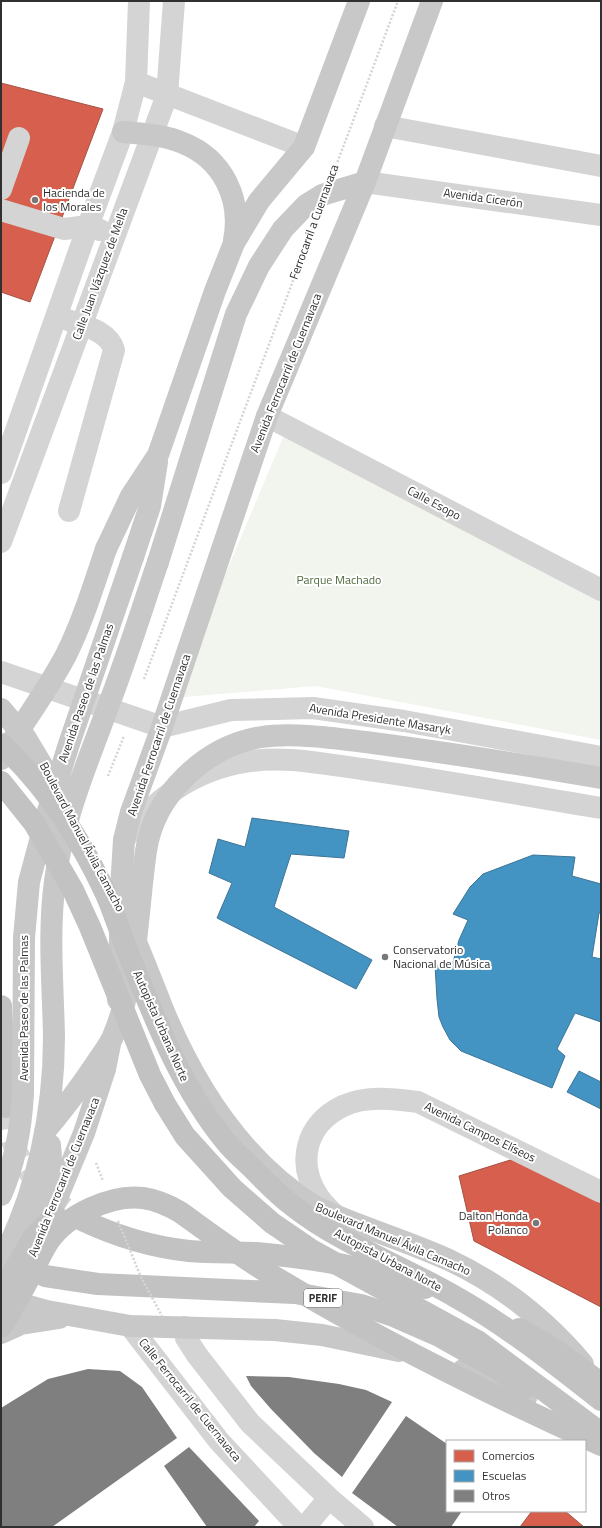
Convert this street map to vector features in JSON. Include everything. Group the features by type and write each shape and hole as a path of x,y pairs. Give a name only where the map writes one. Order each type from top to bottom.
{"highway":[{"name":"Autopista Urbana Norte","path":"1,744 22,764 47,795 81,845 106,895 158,1025 179,1070 205,1114 228,1144 294,1207 330,1230 368,1251 408,1270 485,1315 515,1335 601,1400"},
{"path":"1,782 34,823 73,890 90,927 150,1075 165,1104 185,1136 232,1188 272,1223 313,1251 479,1342 601,1433"},
{"path":"1,1006 6,1107"},
{"path":"3,1298 33,1238 58,1213 73,1203 108,1191 126,1189 150,1193 172,1204 180,1212"},
{"path":"1,1327 15,1305 49,1241 70,1222 99,1206 114,1200 129,1198 155,1200 180,1212 264,1270 357,1325 466,1383 601,1446"},
{"name":"Boulevard Manuel Ávila Camacho","path":"82,1220 110,1233 141,1243 165,1248 190,1251 254,1253 294,1257 366,1270 411,1282 448,1296 516,1327 548,1345 597,1380"},
{"name":"PERIF","path":"46,1276 98,1284 295,1293 361,1305 392,1315 439,1336 467,1351 522,1386 601,1446"}],"main road":[{"path":"1,759 51,681 78,629 106,549 131,496 158,455 214,292 234,243 259,201 304,147 359,1"},
{"name":"Avenida Ferrocarril de Cuernavaca","path":"3,1298 34,1254 73,1157 84,1134 95,1102 112,1035 117,1001 120,967 120,905 124,840 140,784 162,727 267,416 365,182 432,1"},
{"path":"123,132 152,135 182,142 209,158 220,170 228,183 234,198 237,228 234,243"},
{"path":"1,1262 29,1196 45,1131 53,1064 52,908 59,856 79,782 110,702 158,562 236,314 259,266 283,229 306,205 322,195 365,182"},
{"name":"Avenida Paseo de las Palmas","path":"1,1195 17,1146 21,1120 23,1094 24,938 29,882 48,810 69,744 150,506 158,455"},
{"name":"Boulevard Manuel Ávila Camacho","path":"1,709 26,737 44,767 81,838 107,880 120,905 152,979 162,1007 193,1072 212,1104 253,1155 287,1187 316,1207 449,1261 495,1286 521,1304 540,1321 577,1357 597,1380"},
{"path":"45,1131 86,1080 114,1036 128,988 135,956 145,852 153,821 160,806 181,781 220,752 241,742 275,735 336,739 464,755 601,778"},
{"path":"95,1102 79,1120 70,1136 3,1298 75,1317 130,1326 274,1330 322,1335 370,1344 461,1369 505,1387 569,1422"},
{"path":"33,1238 46,1203 52,1172 50,1144 45,1131"},
{"path":"45,1198 73,1157"},
{"path":"1,1333 21,1324 50,1318 75,1317"}],"street":[{"path":"1,473 88,226 123,132 136,82 139,1"},
{"name":"Calle Juan Vázquez de Mella","path":"1,542 167,95 174,1"},
{"path":"136,82 304,147"},
{"path":"385,126 601,166"},
{"path":"1,189 19,138"},
{"name":"Avenida Cicerón","path":"365,182 601,215"},
{"path":"1,210 64,229 88,226 114,236"},
{"path":"56,316 105,336 112,344 114,350 69,511"},
{"name":"Calle Esopo","path":"267,416 601,590"},
{"path":"3,671 162,727"},
{"name":"Avenida Presidente Masaryk","path":"162,727 231,710 313,708 404,721 601,757"},
{"path":"124,840 138,820 150,809 184,784 224,767 244,762 266,760 288,759 387,772 601,808"},
{"name":"Avenida Campos Elíseos","path":"336,1216 318,1197 312,1185 306,1163 306,1153 309,1142 322,1121 332,1112 344,1106 378,1099 398,1099 418,1102 601,1192"},
{"name":"Calle Ferrocarril de Cuernavaca","path":"130,1326 219,1441 299,1527"},
{"path":"185,1327 186,1338 197,1355 250,1423 329,1498 363,1527"},
{"path":"305,1527 329,1498"}],"path":[{"name":"Ferrocarril a Cuernavaca","path":"144,680 398,1"},
{"path":"117,1220 141,1277 162,1316"}],"green space":[{"name":"Parque Machado","path":"285,433 601,593 601,740 316,686 173,698"}],"building: Comercios":[{"name":"Hacienda de los Morales","path":"1,83 103,109 30,302 1,292"},
{"name":"Dalton Honda Polanco","path":"520,1157 601,1204 601,1307 474,1241 459,1176"},
{"path":"531,1512 566,1512 584,1527 520,1527"}],"building: Escuelas":[{"path":"252,818 349,831 344,858 291,854 274,907 372,960 356,989 217,918 232,883 209,873 218,839 245,847"},
{"path":"533,855 575,857 572,876 601,884 601,913 599,913 592,957 601,959 601,1022 575,1013 557,1049 565,1056 552,1088 461,1051 450,1040 443,1027 439,1017 437,999 435,965 452,966 459,940 468,920 453,914 470,887 483,874"},
{"path":"579,1071 601,1082 601,1109 567,1092"}],"building: Otros":[{"path":"88,1369 120,1371 142,1387 177,1438 52,1527 1,1527 1,1408 48,1379"},
{"path":"246,1376 289,1377 339,1384 366,1390 392,1402 342,1477 314,1453 271,1409 251,1386"},
{"path":"406,1416 446,1443 446,1512 461,1512 451,1527 398,1527 352,1493"},
{"path":"189,1447 259,1521 254,1527 207,1527 164,1466"}],"tunnel":[{"path":"6,1107 11,1138 23,1163 39,1185 49,1195 82,1220"}],"place":[{"name":"Hacienda de los Morales","path":"35,200"},
{"name":"Conservatorio Nacional de Música","path":"385,957"},
{"name":"Dalton Honda Polanco","path":"536,1223"}]}
